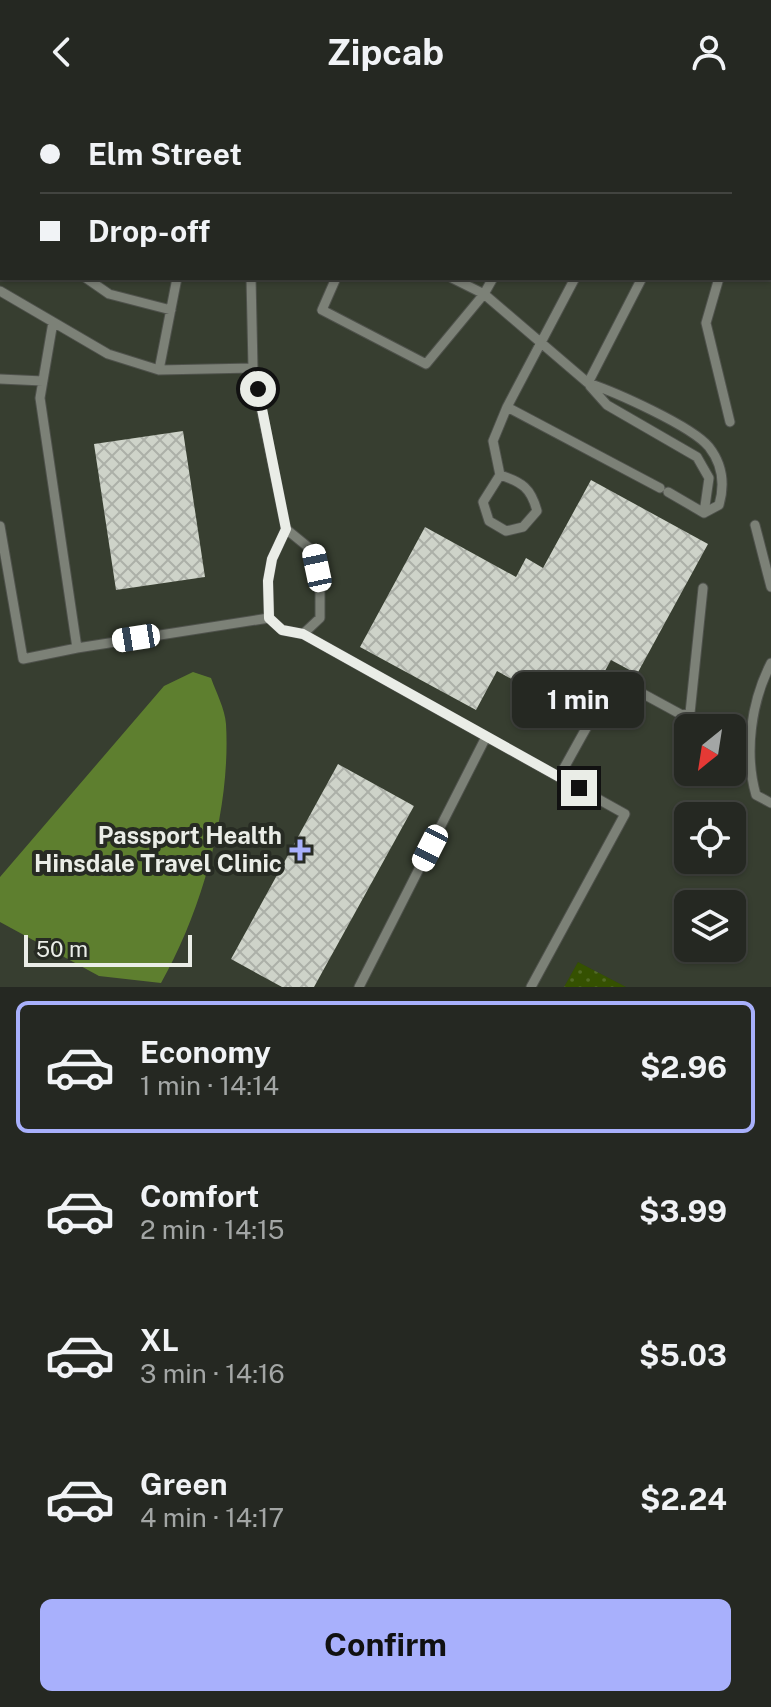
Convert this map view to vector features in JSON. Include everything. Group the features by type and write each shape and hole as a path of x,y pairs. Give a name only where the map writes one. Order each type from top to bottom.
{"lane":[{"path":"89,280 109,294 171,310"},
{"path":"159,370 177,280"},
{"path":"251,280 253,368 286,529 272,559 268,581 269,618 282,630 303,634 625,814 531,987"},
{"path":"335,280 322,310 426,364 484,294 492,280"},
{"path":"456,280 484,294 588,383 607,405 697,457 709,478 704,513"},
{"path":"500,475 520,481 532,493 537,511 523,527 506,531 489,521 483,502 500,475 493,441 539,341 574,280"},
{"path":"588,383 641,280"},
{"path":"718,280 706,323 730,422"},
{"path":"0,291 108,354 159,370 253,368"},
{"path":"53,322 40,398 77,648"},
{"path":"0,379 43,381"},
{"path":"588,383 615,392 709,446 724,485 719,505 704,513"},
{"path":"507,407 704,513"},
{"path":"755,525 771,587"},
{"path":"0,526 23,659 269,618"},
{"path":"286,529 313,551 320,586 320,618 303,634"},
{"path":"559,777 614,678 682,715 690,713 703,588"},
{"path":"771,663 757,689 748,769 756,795 771,803"},
{"path":"359,987 486,737"}],"shaded area":[{"path":"0,280 771,280 771,987 626,987 578,962 564,987 0,987"},
{"path":"193,672 211,678 226,724 224,790 201,892 176,955 161,983 99,976 0,922 0,877 164,686"},
{"path":"578,962 626,987 564,987"}],"building":[{"path":"183,431 205,577 116,590 94,444"},
{"path":"591,480 708,544 637,674 611,660 596,687 569,673 553,702 497,671 476,710 360,647 425,527 516,577 526,558 543,568"},
{"path":"338,764 414,806 314,987 282,987 231,959"}],"place":[{"name":"Passport Health Hinsdale Travel Clinic","path":"300,850"}],"route":[{"path":"258,389 286,529 272,559 268,581 269,618 282,630 303,634 579,788"}]}
